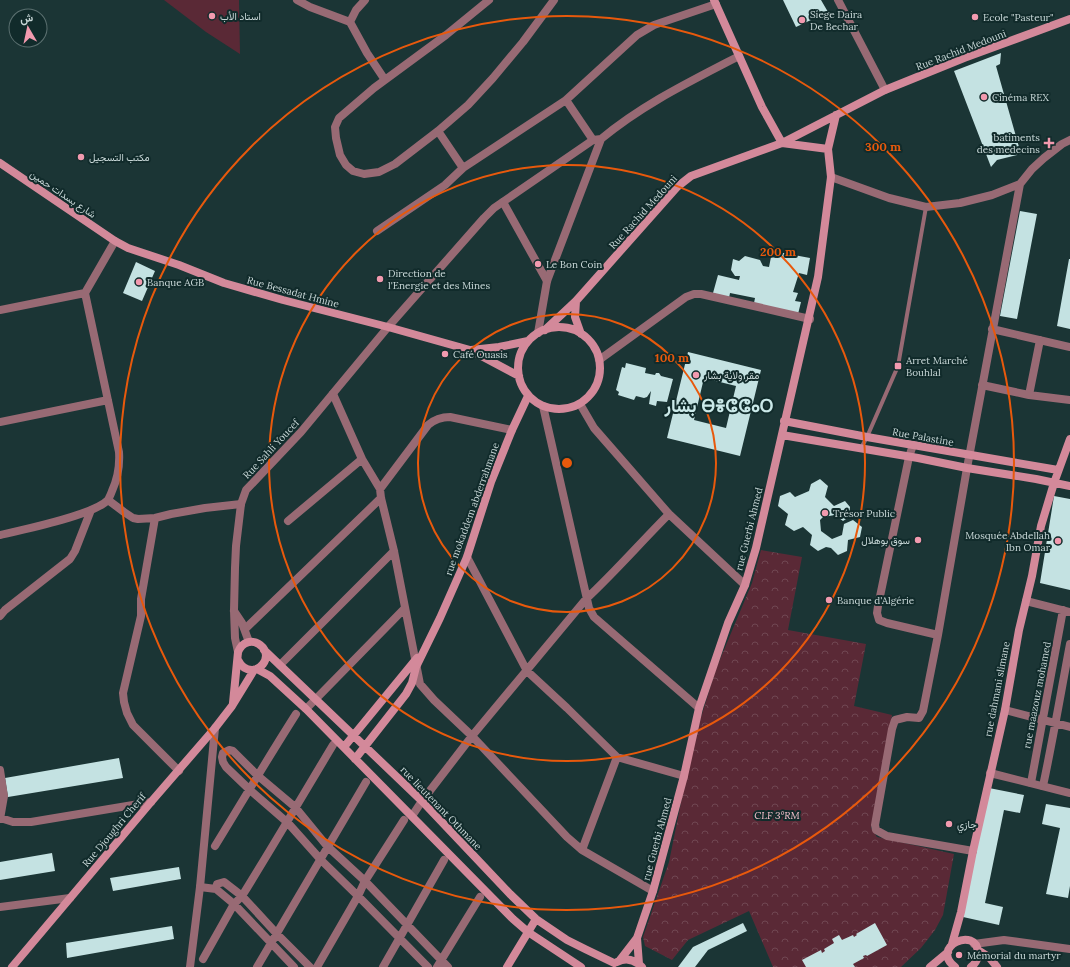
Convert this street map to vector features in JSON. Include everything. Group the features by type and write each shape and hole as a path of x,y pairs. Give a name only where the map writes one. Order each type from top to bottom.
{"main road":[{"path":"715,2 762,107 782,143 828,149"},
{"name":"Rue Rachid Medouni","path":"541,332 576,302 684,180 691,176 782,143 885,90 964,58 1070,19"},
{"name":"rue Guerbi Ahmed","path":"637,938 653,891 684,776 699,708 728,623 745,585 756,548 784,421 810,319 818,277 831,177 828,149 836,115"},
{"name":"شارع بسدات حمين","path":"0,163 115,241"},
{"name":"Rue Bessadat Hmine","path":"115,241 128,248 179,265 224,283 470,350 519,376"},
{"path":"576,302 575,317 581,334"},
{"path":"557,328 569,329 581,334 589,340 596,350 599,360 600,370 594,389 580,404 570,408 560,409 538,404 528,396 520,382 518,367 521,352 528,341 541,332 557,328"},
{"name":"Rue Bessadat Hmine","path":"470,350 499,347 528,341"},
{"name":"rue mokaddem abderrahmane","path":"344,746 416,664 425,650 467,557 491,482 512,430 528,396"},
{"name":"Rue Palastine","path":"784,421 1058,470"},
{"path":"782,435 1070,486"},
{"name":"rue dahmani slimane","path":"950,948 961,912 973,851 1005,710 1019,630 1041,526 1054,482 1070,438"},
{"path":"232,706 238,656 240,647 244,643 256,642 261,645 264,650 266,655 265,661 262,666 256,669"},
{"name":"rue lieutenant Othmane","path":"264,650 422,801 510,894 536,919 567,940 615,963 627,959 640,966"},
{"path":"238,656 244,668 256,669 270,676 306,709 344,746 408,818 513,919 528,932 581,967"},
{"name":"rue mokaddem abderrahmane","path":"355,759 406,694 412,683 416,664"},
{"name":"Rue Djoughri Cherif","path":"12,967 215,728 232,706 256,669"},
{"path":"507,967 536,919"},
{"path":"615,963 637,938"},
{"path":"637,938 640,966"},
{"path":"930,967 958,940 962,939 966,940 989,957 997,967"},
{"path":"971,967 978,958 976,947"},
{"path":"950,948 950,961 955,967"}],"street":[{"path":"297,0 310,7 350,22 367,53 385,80"},
{"path":"350,22 356,10 365,0"},
{"path":"489,0 446,35 359,100 339,118 335,127 340,155 346,165 353,171 364,174 379,172 395,164 438,131 468,105 493,78 523,42 554,0"},
{"path":"838,0 885,90"},
{"path":"377,231 445,185 463,168 566,100 637,35 654,25 715,2"},
{"name":"Rue Sahli Youcef","path":"238,656 234,610 236,546 241,504 246,490 302,432 388,327 484,218 503,202 659,98 739,56"},
{"path":"541,332 547,281 597,140 566,100"},
{"path":"438,131 463,168"},
{"path":"973,851 887,836 876,830 875,825 892,729 895,720 901,717 919,718 923,711 938,635 992,329 1020,184 1032,169 1044,158 1062,144 1070,140"},
{"path":"831,177 889,198 926,207 960,203 992,195 1020,184"},
{"path":"503,202 547,281"},
{"path":"0,535 35,527 91,510 108,500 118,476 120,460 85,293 115,241"},
{"path":"0,310 85,293"},
{"path":"599,360 686,297 694,294 701,294 810,319"},
{"path":"992,329 1070,347"},
{"path":"1029,395 1040,340"},
{"path":"982,385 1029,395 1070,400"},
{"path":"333,394 362,459 381,494 394,551 420,684 424,690 472,736 567,837 582,850 653,891"},
{"path":"0,422 108,400"},
{"path":"580,404 594,428 669,514 745,585"},
{"path":"544,406 586,599 594,618 699,708"},
{"path":"245,629 381,494 428,425 434,420 443,417 450,417 512,430"},
{"path":"913,445 909,457 877,613 879,620 887,623 938,635"},
{"path":"288,521 362,459"},
{"path":"108,500 133,518 138,519 155,518 205,508 241,504"},
{"path":"0,616 12,604 70,559 91,510"},
{"path":"317,967 365,881 408,818 472,736 527,672 586,599 608,579 669,514"},
{"path":"155,518 142,599 141,616 123,693 124,702 132,725 179,771"},
{"path":"280,665 394,551"},
{"path":"467,557 527,672 567,708 617,757 630,762 684,776"},
{"path":"1026,601 1067,611"},
{"path":"306,709 405,608"},
{"path":"234,610 245,629 249,642"},
{"name":"rue maazouz mohamed","path":"1031,783 1067,611"},
{"path":"1043,786 1070,644"},
{"path":"1005,710 1070,727"},
{"path":"215,846 250,790 257,775 296,714"},
{"path":"190,967 200,887 215,728"},
{"path":"203,959 234,904 242,896 288,823 295,807 333,745"},
{"path":"428,967 320,860 288,823 226,767 223,762 223,753 229,750 233,751 257,775 295,807 327,846 365,881 448,967"},
{"path":"582,850 617,757"},
{"path":"0,770 4,796 0,818 13,822 32,822 151,802"},
{"path":"990,773 1070,793"},
{"path":"257,967 366,782"},
{"path":"382,967 444,860"},
{"path":"216,890 217,884 224,882 242,896 310,967"},
{"path":"200,887 216,890 234,904 294,967"},
{"path":"437,967 480,897"},
{"path":"0,906 70,898"},
{"path":"976,947 1004,940 1070,949"}],"lane":[{"path":"860,449 867,437 898,366 926,207"}],"green space":[{"name":"استاد الأب","path":"164,0 239,0 240,54 206,32"},
{"name":"CLF 3°RM","path":"761,550 802,557 788,630 866,644 854,706 892,715 871,828 877,837 954,854 943,915 935,930 921,948 901,967 773,967 749,911 688,940 672,960 645,946 643,937 669,862 693,743 716,669 752,583"}],"building":[{"name":"Siege Daira De Bechar","path":"783,0 821,0 828,12 796,27"},
{"name":"Cinéma REX","path":"1001,53 1000,64 996,66 1021,154 997,160 991,167 954,71"},
{"path":"1020,211 1037,214 1017,319 1000,316"},
{"path":"778,252 810,258 807,275 799,273 793,292 798,293 795,301 801,302 798,314 754,303 755,298 730,293 729,298 713,293 718,275 739,280 740,276 735,276 731,270 733,259 739,261 745,256 760,260 763,266 769,267 771,257 776,258"},
{"path":"1070,259 1070,329 1057,326"},
{"name":"Banque AGB","path":"136,262 155,271 142,301 123,293"},
{"path":"688,352 761,370 740,456 667,438","holes":["704,378 736,386 726,428 694,420"]},
{"path":"626,363 646,368 645,373 655,375 656,373 659,373 661,376 673,379 667,402 657,401 656,406 649,404 651,391 647,397 644,398 636,396 634,400 618,395 619,392 616,390 622,367 625,368"},
{"path":"820,479 828,486 825,497 834,506 845,501 850,507 849,517 843,521 835,515 823,517 820,520 821,531 832,539 842,535 844,524 853,520 862,527 860,537 848,540 847,551 838,555 831,548 826,547 818,551 810,545 812,535 803,527 794,531 785,525 788,514 778,506 780,496 790,492 795,497 809,491 811,484"},
{"name":"Mosquée Abdellah Ibn Omar","path":"1054,496 1070,499 1070,590 1040,583"},
{"path":"119,758 123,778 8,797 5,778"},
{"path":"989,788 1024,795 1020,813 1004,810 985,903 1003,907 999,925 963,917"},
{"path":"1046,804 1070,808 1070,886 1068,898 1046,894 1060,828 1042,824"},
{"path":"52,853 55,871 0,880 0,862"},
{"path":"179,867 181,879 113,891 110,878"},
{"path":"743,923 747,931 708,950 695,967 678,967 693,947"},
{"path":"875,923 887,945 867,956 863,956 864,958 853,964 855,967 806,967 802,960 821,950 822,953 825,951 824,949 834,943 832,939 839,935 842,940 853,935 854,937 857,935 856,934"},
{"path":"172,926 174,939 67,958 66,943"}],"place":[{"name":"استاد الأب","path":"212,16"},
{"name":"Ecole \"Pasteur\"","path":"975,17"},
{"name":"Siege Daira De Bechar","path":"802,20"},
{"name":"Cinéma REX","path":"984,97"},
{"name":"batiments des medecins","path":"1049,143"},
{"name":"مكتب التسجيل","path":"81,157"},
{"name":"Le Bon Coin","path":"538,264"},
{"name":"Direction de l'Energie et des Mines","path":"380,279"},
{"name":"Banque AGB","path":"139,282"},
{"name":"Café Ouasis","path":"445,354"},
{"name":"Arret Marché Bouhlal","path":"898,366"},
{"name":"مقر ولاية بشار","path":"696,375"},
{"name":"Trésor Public","path":"825,513"},
{"name":"سوق بوهلال","path":"918,540"},
{"name":"Mosquée Abdellah Ibn Omar","path":"1058,541"},
{"name":"Banque d'Algérie","path":"829,600"},
{"name":"جازي","path":"949,824"},
{"name":"Mémorial du martyr","path":"959,955"}],"district":[{"name":"بشار ⴱⴻⵛⵛⴰⵔ","path":"719,405"}]}
